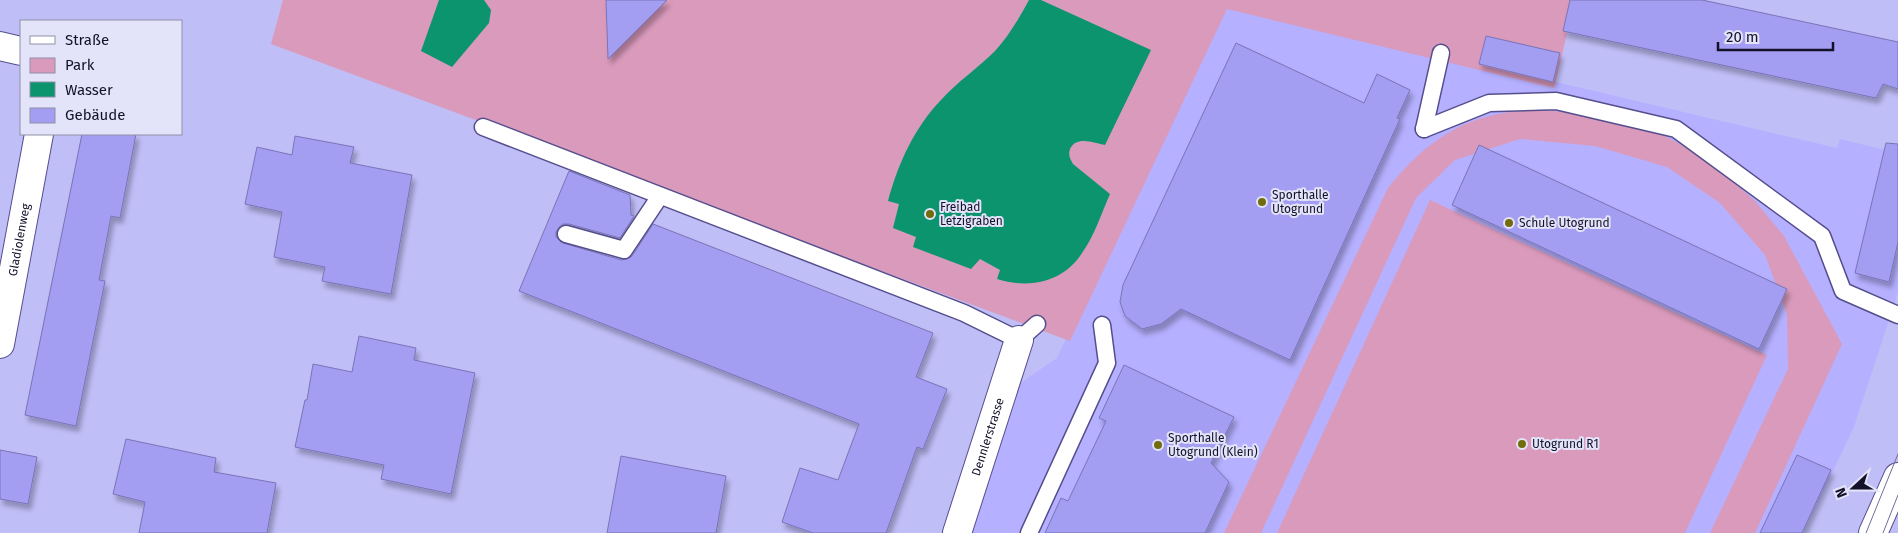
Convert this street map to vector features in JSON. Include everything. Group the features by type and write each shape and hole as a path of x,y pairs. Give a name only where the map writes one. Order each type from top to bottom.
{"street":[{"path":"0,46 20,51"},
{"name":"Gladiolenweg","path":"0,344 39,135"},
{"name":"Dennlerstrasse","path":"956,533 1028,332"},
{"path":"1873,533 1898,477"}],"lane":[{"path":"1441,53 1424,129 1489,103 1556,100 1676,129 1822,236 1843,292 1898,315"},
{"path":"483,128 964,313 1028,332"},
{"path":"566,234 624,250 660,196"},
{"path":"1029,533 1107,363 1102,325"}],"shaded area":[{"name":"Schule Utogrund","path":"1223,4 1837,148 1840,139 1898,153 1898,292 1854,427 1803,533 972,533 1019,384 1057,358"}],"green space":[{"name":"Freibad Letzigraben","path":"283,0 1575,0 1554,88 1227,9 1070,341 271,44"},
{"path":"1543,110 1584,114 1627,122 1667,137 1708,160 1755,201 1784,236 1842,344 1755,533 1710,533 1788,369 1787,314 1765,255 1720,203 1667,167 1595,146 1520,139 1455,160 1416,198 1261,533 1224,533 1388,188 1425,149 1453,130 1486,117 1509,112"},
{"name":"Utogrund R1","path":"1430,200 1767,355 1685,533 1277,533"}],"water":[{"path":"439,0 484,0 491,10 489,23 452,67 421,51"},
{"path":"1029,0 1041,0 1151,50 1105,145 1081,141 1077,142 1070,149 1069,153 1073,164 1110,194 1090,240 1074,263 1065,271 1044,281 1021,283 997,279 1000,270 980,259 971,269 913,247 916,237 893,228 899,204 888,201 902,160 923,122 947,93 1000,45 1014,27"}],"building":[{"path":"606,0 667,0 608,59"},
{"path":"1570,0 1702,0 1898,42 1898,89 1883,84 1876,98 1563,31"},
{"path":"1486,36 1560,53 1553,82 1479,64"},
{"name":"Sporthalle Utogrund","path":"1236,43 1364,103 1377,74 1410,90 1397,118 1400,119 1290,360 1181,309 1161,324 1142,329 1125,316 1120,302 1123,285"},
{"path":"82,135 136,135 120,218 111,216 99,280 105,281 76,426 25,415"},
{"path":"295,136 354,147 350,163 412,175 391,294 322,281 325,267 274,257 282,212 245,204 257,147 292,155"},
{"path":"1886,143 1898,144 1898,242 1889,282 1855,273"},
{"path":"1479,145 1787,289 1759,349 1452,205"},
{"path":"569,171 630,195 631,215 634,216 620,238 563,224 556,232 556,237 563,243 621,260 627,259 632,256 653,224 933,333 916,377 947,389 923,449 917,447 886,533 813,533 782,522 800,468 838,480 859,424 519,291"},
{"path":"359,336 416,348 414,360 475,373 451,494 381,479 384,465 295,447 305,400 307,400 313,364 352,372"},
{"name":"Sporthalle Utogrund (Klein)","path":"1124,365 1234,417 1211,463 1229,482 1205,533 1045,533 1061,498 1068,501 1106,421 1099,418"},
{"path":"126,439 216,458 214,472 276,483 267,533 139,533 145,502 113,494"},
{"path":"0,450 37,457 28,504 0,499"},
{"path":"1797,455 1831,470 1802,533 1760,533"},
{"path":"621,456 726,476 716,533 607,533"}],"tram line":[{"path":"1866,533 1898,454"},
{"path":"1883,533 1898,495"}],"place":[{"name":"Sporthalle Utogrund","path":"1262,202"},
{"name":"Freibad Letzigraben","path":"930,214"},
{"name":"Schule Utogrund","path":"1509,223"},
{"name":"Utogrund R1","path":"1522,444"},
{"name":"Sporthalle Utogrund (Klein)","path":"1158,445"}]}
